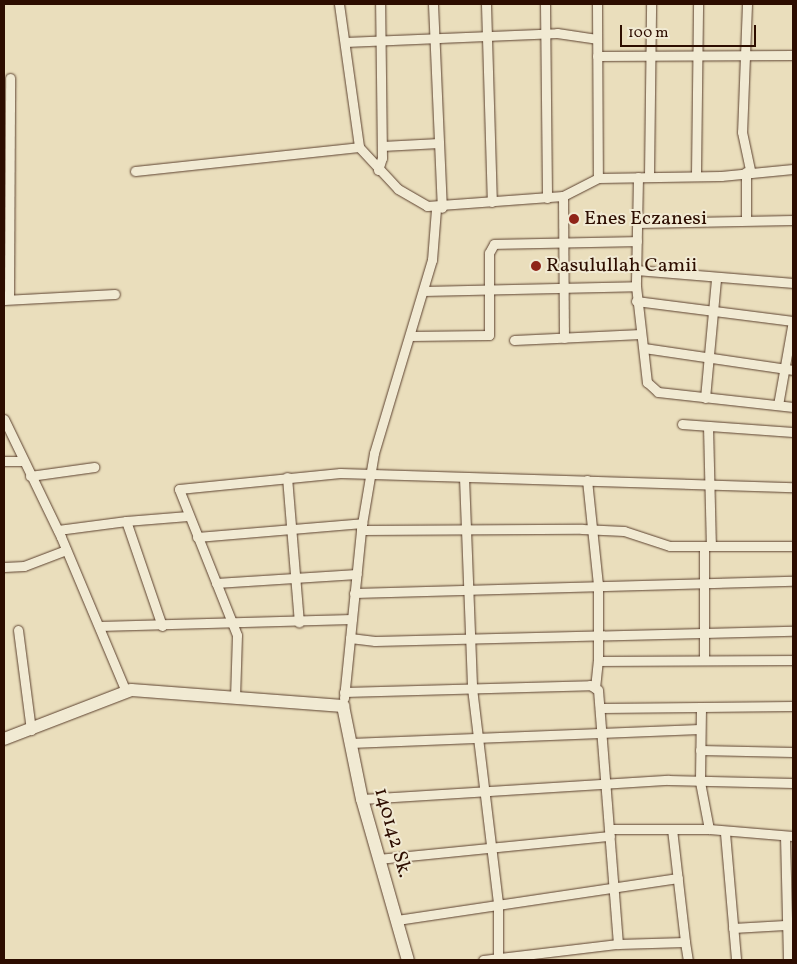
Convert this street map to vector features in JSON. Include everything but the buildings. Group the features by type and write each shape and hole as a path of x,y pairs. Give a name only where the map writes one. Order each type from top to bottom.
{"main road":[{"path":"4,740 126,692 236,698 344,711"},
{"name":"140142 Sk.","path":"344,711 362,799 408,960"}],"street":[{"path":"339,4 359,147 378,170 406,196 439,208 563,196 598,178 793,169"},
{"path":"378,170 382,146 380,4"},
{"path":"344,711 344,692 354,593 370,476 432,260 439,208 439,142 433,4"},
{"path":"486,4 492,202"},
{"path":"545,4 547,198"},
{"path":"597,4 598,178"},
{"path":"649,176 651,4"},
{"path":"696,174 698,4"},
{"path":"746,219 748,172 742,132 747,4"},
{"path":"345,42 546,34 597,39"},
{"path":"597,56 649,54 793,55"},
{"path":"10,78 6,299 115,294"},
{"path":"382,146 439,142"},
{"path":"134,171 359,147"},
{"path":"638,176 636,301 644,348 647,382 658,392 793,407"},
{"path":"563,196 564,338"},
{"path":"637,223 746,219 793,220"},
{"path":"410,336 490,335 489,253 494,244 637,241"},
{"path":"636,270 681,271 716,279 793,283"},
{"path":"705,398 706,358 716,279"},
{"path":"424,291 636,286"},
{"path":"636,301 712,309 793,321 790,370 778,405"},
{"path":"514,340 641,334"},
{"path":"644,348 790,370"},
{"path":"4,419 22,461 58,530 126,692"},
{"path":"682,424 793,432"},
{"path":"704,660 706,632 708,426"},
{"path":"4,461 22,461"},
{"path":"30,476 94,467"},
{"path":"236,698 234,626 188,516 179,489 287,477 370,476 587,480 793,487"},
{"path":"287,477 292,527 293,576 300,623"},
{"path":"464,477 467,531 465,587 471,637 472,688 498,902 498,959"},
{"path":"587,480 594,530 598,584 598,661 595,688 601,708 618,944"},
{"path":"58,530 126,521 188,516"},
{"path":"126,521 162,626"},
{"path":"197,537 292,527 362,526 467,531 624,531 670,546 793,546"},
{"path":"4,567 24,566 66,550"},
{"path":"216,583 293,576 357,574"},
{"path":"354,593 465,587 793,581"},
{"path":"99,626 234,626 352,620"},
{"path":"18,630 30,730"},
{"path":"350,638 375,642 471,637 793,631"},
{"path":"598,661 793,660"},
{"path":"344,692 472,688 595,688"},
{"path":"601,708 793,706"},
{"path":"701,707 700,782 709,829"},
{"path":"350,743 478,736 700,729"},
{"path":"700,750 793,752"},
{"path":"362,799 606,782 793,783"},
{"path":"672,829 688,960"},
{"path":"378,858 610,832 709,829 725,833 789,836 789,903 785,925 788,960"},
{"path":"725,833 736,960"},
{"path":"396,920 498,902 614,885 678,878"},
{"path":"733,928 785,925"},
{"path":"483,960 618,944 686,942"}],"place":[{"name":"Enes Eczanesi","path":"574,219"},
{"name":"Rasulullah Camii","path":"536,266"}]}
